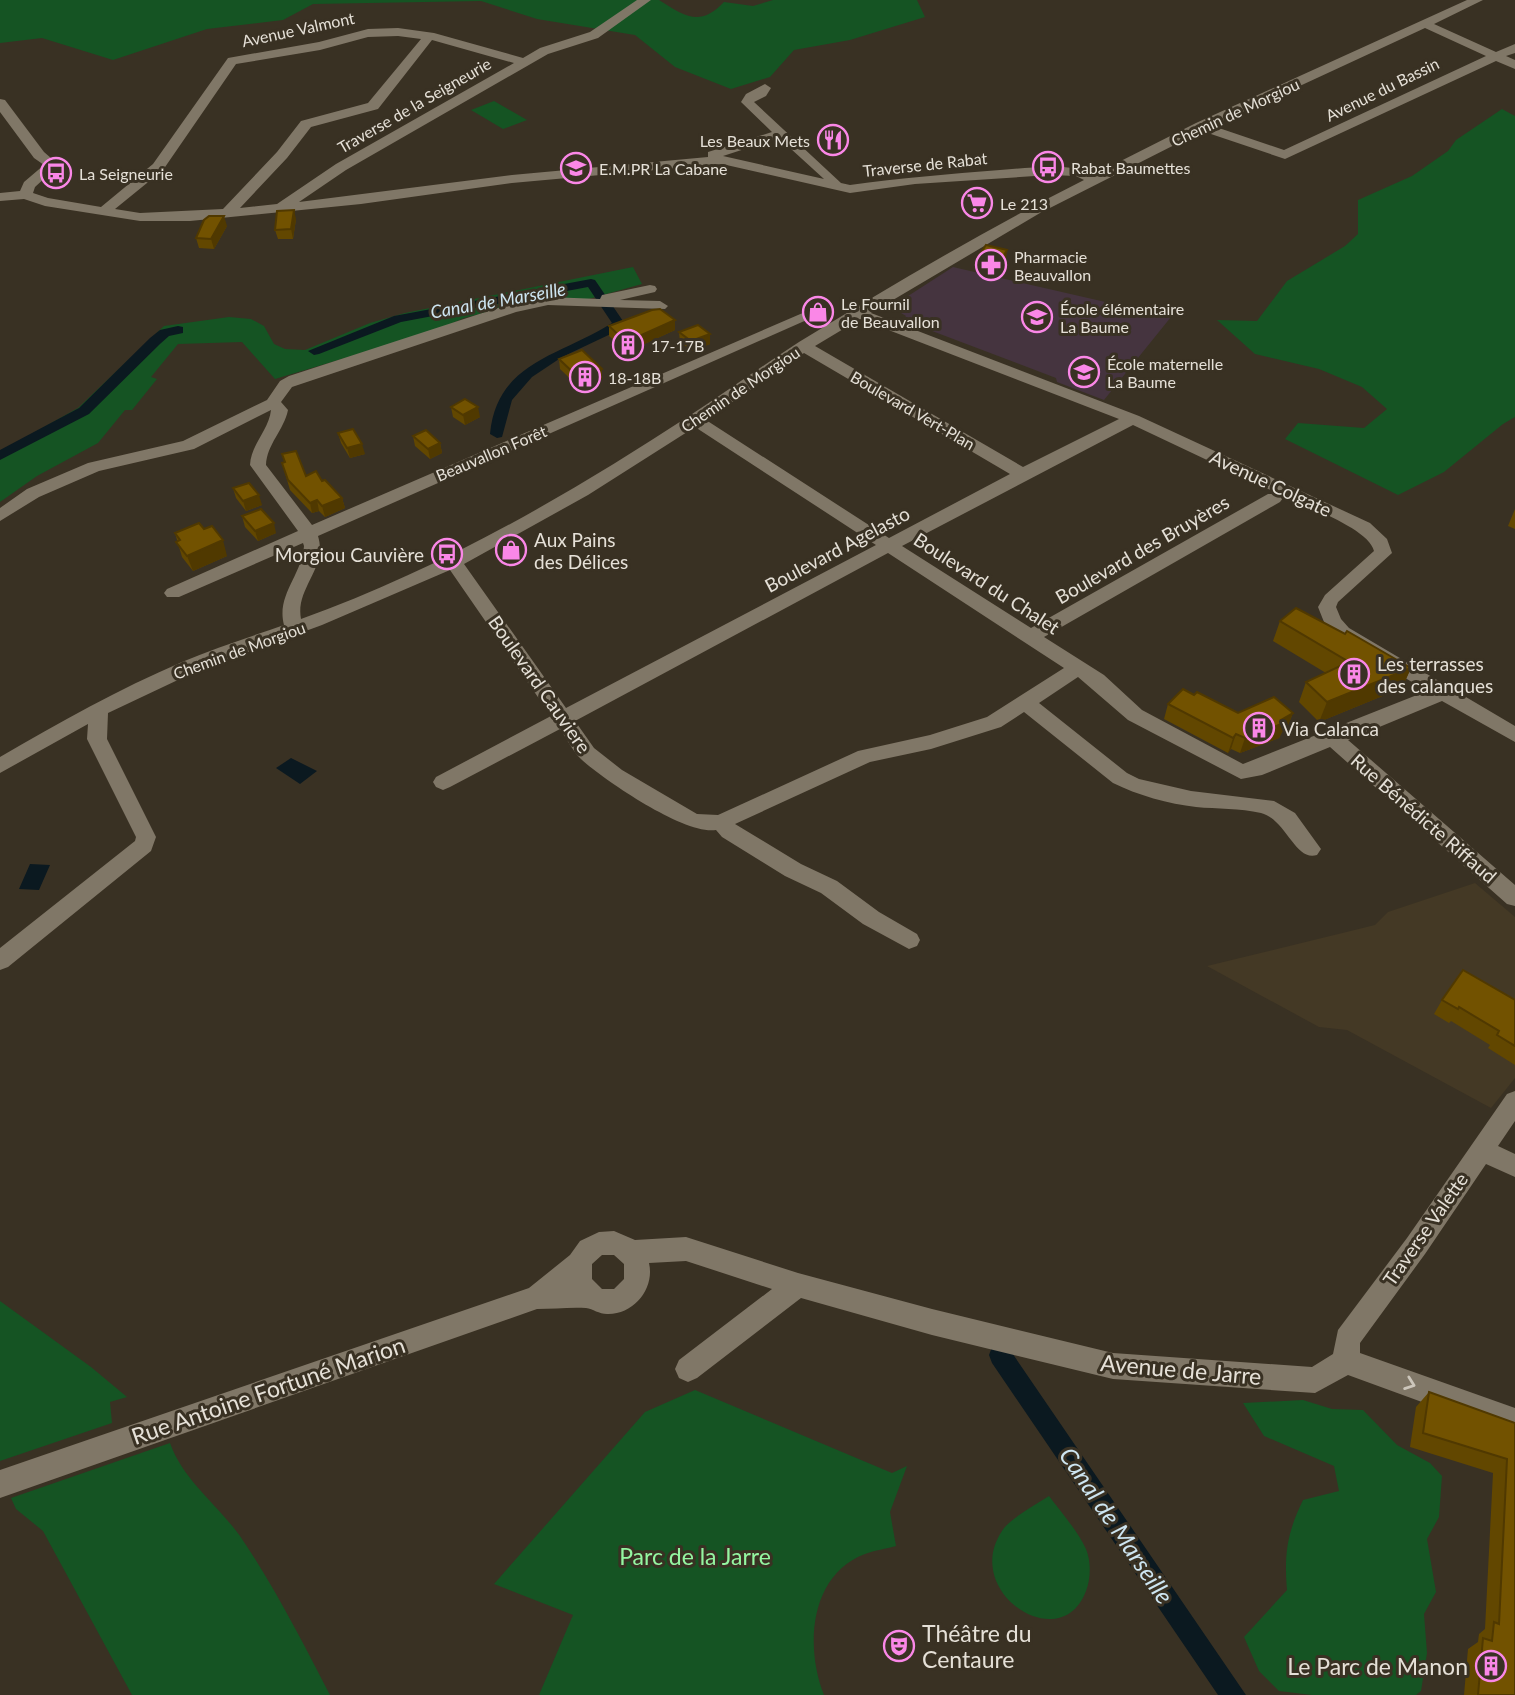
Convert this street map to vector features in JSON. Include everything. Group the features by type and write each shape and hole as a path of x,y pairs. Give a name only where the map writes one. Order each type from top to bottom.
{"street":[{"name":"Traverse de la Seigneurie","path":"281,208 524,62 544,51 594,35 645,0"},
{"name":"Chemin de Morgiou","path":"0,766 99,709 192,665 293,629 453,562 582,491 804,346 1035,209 1201,127 1476,0"},
{"path":"1425,24 1515,65"},
{"name":"Avenue Valmont","path":"110,212 158,167 232,61 320,46 368,33 426,37 524,62"},
{"path":"227,213 282,155 306,124 373,106 426,37"},
{"name":"Avenue du Bassin","path":"1201,127 1285,155 1493,55 1515,48"},
{"path":"765,88 762,93 751,97 747,102 839,186"},
{"path":"0,103 39,155 52,165 29,185 25,195"},
{"path":"691,162 780,134"},
{"name":"Traverse de Rabat","path":"343,202 512,179 691,162 736,162 839,186 863,188 915,180 1050,171 1077,172 1094,179"},
{"path":"321,183 343,202"},
{"path":"318,205 321,183"},
{"name":"Traverse de la Seigneurie","path":"0,197 25,195 45,202 161,217 343,202"},
{"path":"585,304 650,289"},
{"path":"0,516 33,493 94,467 177,449 273,403 286,384 295,379 437,335 462,324 513,308 548,301 660,306"},
{"name":"Avenue Colgate","path":"859,314 1133,419 1364,527 1375,536 1383,553 1331,599 1327,607 1330,617 1342,632 1515,735"},
{"name":"Beauvallon Forêt","path":"173,593 810,315"},
{"name":"Boulevard Vert-Plan","path":"804,346 1023,474"},
{"path":"273,403 280,410 279,422 257,461 308,532 312,557 305,577 290,600 293,629"},
{"name":"Boulevard du Chalet","path":"695,419 1032,636 1097,680 1135,715 1241,772 1255,770 1442,693"},
{"name":"Boulevard Agelasto","path":"443,782 1023,474 1133,419"},
{"name":"Boulevard des Bruyères","path":"1032,636 1274,498"},
{"name":"Boulevard Cauviere","path":"453,562 587,753 615,775 691,820 706,824 719,822"},
{"path":"909,940 871,918 828,887 793,870 729,831 719,822 865,756 930,742 994,722 1078,668"},
{"path":"1025,702 1120,778 1134,785 1191,799 1267,806 1288,819 1310,849"},
{"path":"0,961 144,845 146,837 97,738 99,709"},
{"name":"Rue Bénédicte Riffaud","path":"1333,738 1515,898"},
{"name":"Traverse Valette","path":"1346,1361 1347,1339 1416,1246 1515,1101"},
{"path":"1480,1149 1515,1166"},
{"path":"612,1244 635,1260 637,1280 630,1292 620,1299 609,1301 590,1296 578,1281 580,1263 592,1248 612,1244"},
{"path":"635,1260 658,1250 686,1249 798,1285"},
{"name":"Rue Antoine Fortuné Marion","path":"537,1297 580,1263"},
{"path":"688,1369 798,1285"},
{"name":"Avenue de Jarre","path":"798,1285 932,1322 1113,1366 1315,1380 1346,1361"},
{"name":"Rue Antoine Fortuné Marion","path":"0,1484 537,1297 590,1296"},
{"path":"1346,1361 1515,1423"}],"shaded area":[{"name":"École élémentaire La Baume","path":"953,267 1171,317 1104,400 1057,382 1056,378 903,320 906,316 891,307"},
{"path":"291,758 317,771 300,784 276,768"},
{"path":"30,864 50,865 39,890 19,889"},
{"path":"1475,883 1515,917 1515,1078 1491,1108 1347,1030 1319,1027 1207,966 1375,925 1388,912"}],"green space":[{"path":"0,0 659,0 685,15 700,17 708,15 724,2 753,6 773,0 917,0 925,17 850,40 794,50 770,77 731,89 675,67 635,35 537,19 481,1 313,4 283,20 207,29 113,60 42,38 0,43"},
{"path":"494,101 527,120 503,129 471,110"},
{"path":"1502,109 1515,116 1515,417 1444,472 1398,495 1285,439 1298,423 1364,428 1387,409 1362,387 1319,369 1255,354 1217,320 1257,321 1287,281 1345,246 1358,234 1358,200 1412,176 1448,151 1456,140"},
{"path":"633,267 642,284 585,300 549,296 464,318 432,332 275,379 242,342 178,344 151,377 157,379 132,410 125,410 98,443 37,476 0,502 0,452 78,408 164,326 229,317 251,319 264,326 274,344 285,349 305,350 370,323 405,313"},
{"path":"0,1301 91,1367 127,1397 110,1402 112,1423 0,1461"},
{"name":"Parc de la Jarre","path":"695,1390 892,1473 907,1466 890,1512 896,1546 865,1554 846,1564 832,1578 822,1595 814,1635 818,1676 824,1695 539,1695 573,1615 494,1584 645,1412"},
{"path":"1303,1400 1332,1409 1363,1410 1397,1445 1430,1463 1442,1476 1439,1517 1427,1539 1436,1592 1424,1614 1427,1653 1421,1691 1416,1695 1312,1695 1279,1691 1259,1671 1244,1637 1287,1590 1288,1544 1303,1500 1339,1491 1334,1466 1264,1436 1243,1403"},
{"path":"170,1443 183,1469 240,1536 287,1614 330,1695 132,1695 43,1531 16,1509 11,1498"},
{"path":"1049,1496 1069,1521 1088,1554 1089,1581 1074,1610 1057,1618 1038,1618 1019,1609 1004,1594 994,1576 993,1554 1006,1526"}],"building":[{"path":"294,210 291,229 275,230 277,211"},
{"path":"209,216 224,216 211,239 196,238 204,220"},
{"path":"986,245 1007,250 1000,262 978,257"},
{"path":"660,309 675,320 626,342 609,326 652,310"},
{"path":"698,325 710,334 691,341 679,332"},
{"path":"582,350 602,369 579,378 559,359"},
{"path":"465,399 478,407 463,415 451,407"},
{"path":"353,429 362,444 347,448 338,433"},
{"path":"426,430 440,443 428,449 413,436"},
{"path":"296,451 306,476 316,471 322,481 325,480 342,498 322,506 317,500 310,503 288,480 282,463 285,462 282,454"},
{"path":"249,483 259,495 243,501 233,488"},
{"path":"261,509 274,523 255,531 242,516"},
{"path":"199,523 204,529 212,526 223,540 187,556 176,542 180,540 175,533"},
{"path":"1296,608 1345,634 1347,631 1411,668 1327,702 1306,682 1349,662 1280,621"},
{"path":"1183,689 1194,695 1197,692 1238,713 1274,697 1293,713 1281,720 1284,723 1245,738 1236,734 1233,738 1168,704"},
{"path":"1463,970 1515,1000 1515,1046 1497,1035 1499,1031 1442,1000"},
{"path":"1429,1392 1515,1423 1515,1695 1478,1695 1483,1638 1492,1641 1494,1622 1499,1624 1507,1459 1423,1433"}],"waterway":[{"name":"Canal de Marseille","path":"314,351 398,319 591,283 619,324 558,354 527,374 505,399 499,415 497,434"},
{"name":"Canal de Marseille","path":"0,456 84,411 155,341 165,333 178,330"},
{"name":"Canal de Marseille","path":"1000,1355 1233,1695"}],"place":[{"name":"Les Beaux Mets","path":"833,140"},
{"name":"Rabat Baumettes","path":"1048,167"},
{"name":"E.M.PR La Cabane","path":"576,168"},
{"name":"La Seigneurie","path":"56,173"},
{"name":"Le 213","path":"977,203"},
{"name":"Pharmacie Beauvallon","path":"991,265"},
{"name":"Le Fournil de Beauvallon","path":"818,312"},
{"name":"École élémentaire La Baume","path":"1037,317"},
{"name":"17-17B","path":"628,345"},
{"name":"École maternelle La Baume","path":"1084,372"},
{"name":"18-18B","path":"585,377"},
{"name":"Aux Pains des Délices","path":"511,550"},
{"name":"Morgiou Cauvière","path":"447,554"},
{"name":"Les terrasses des calanques","path":"1354,674"},
{"name":"Via Calanca","path":"1259,728"},
{"name":"Théâtre du Centaure","path":"899,1646"},
{"name":"Le Parc de Manon","path":"1491,1666"}]}
